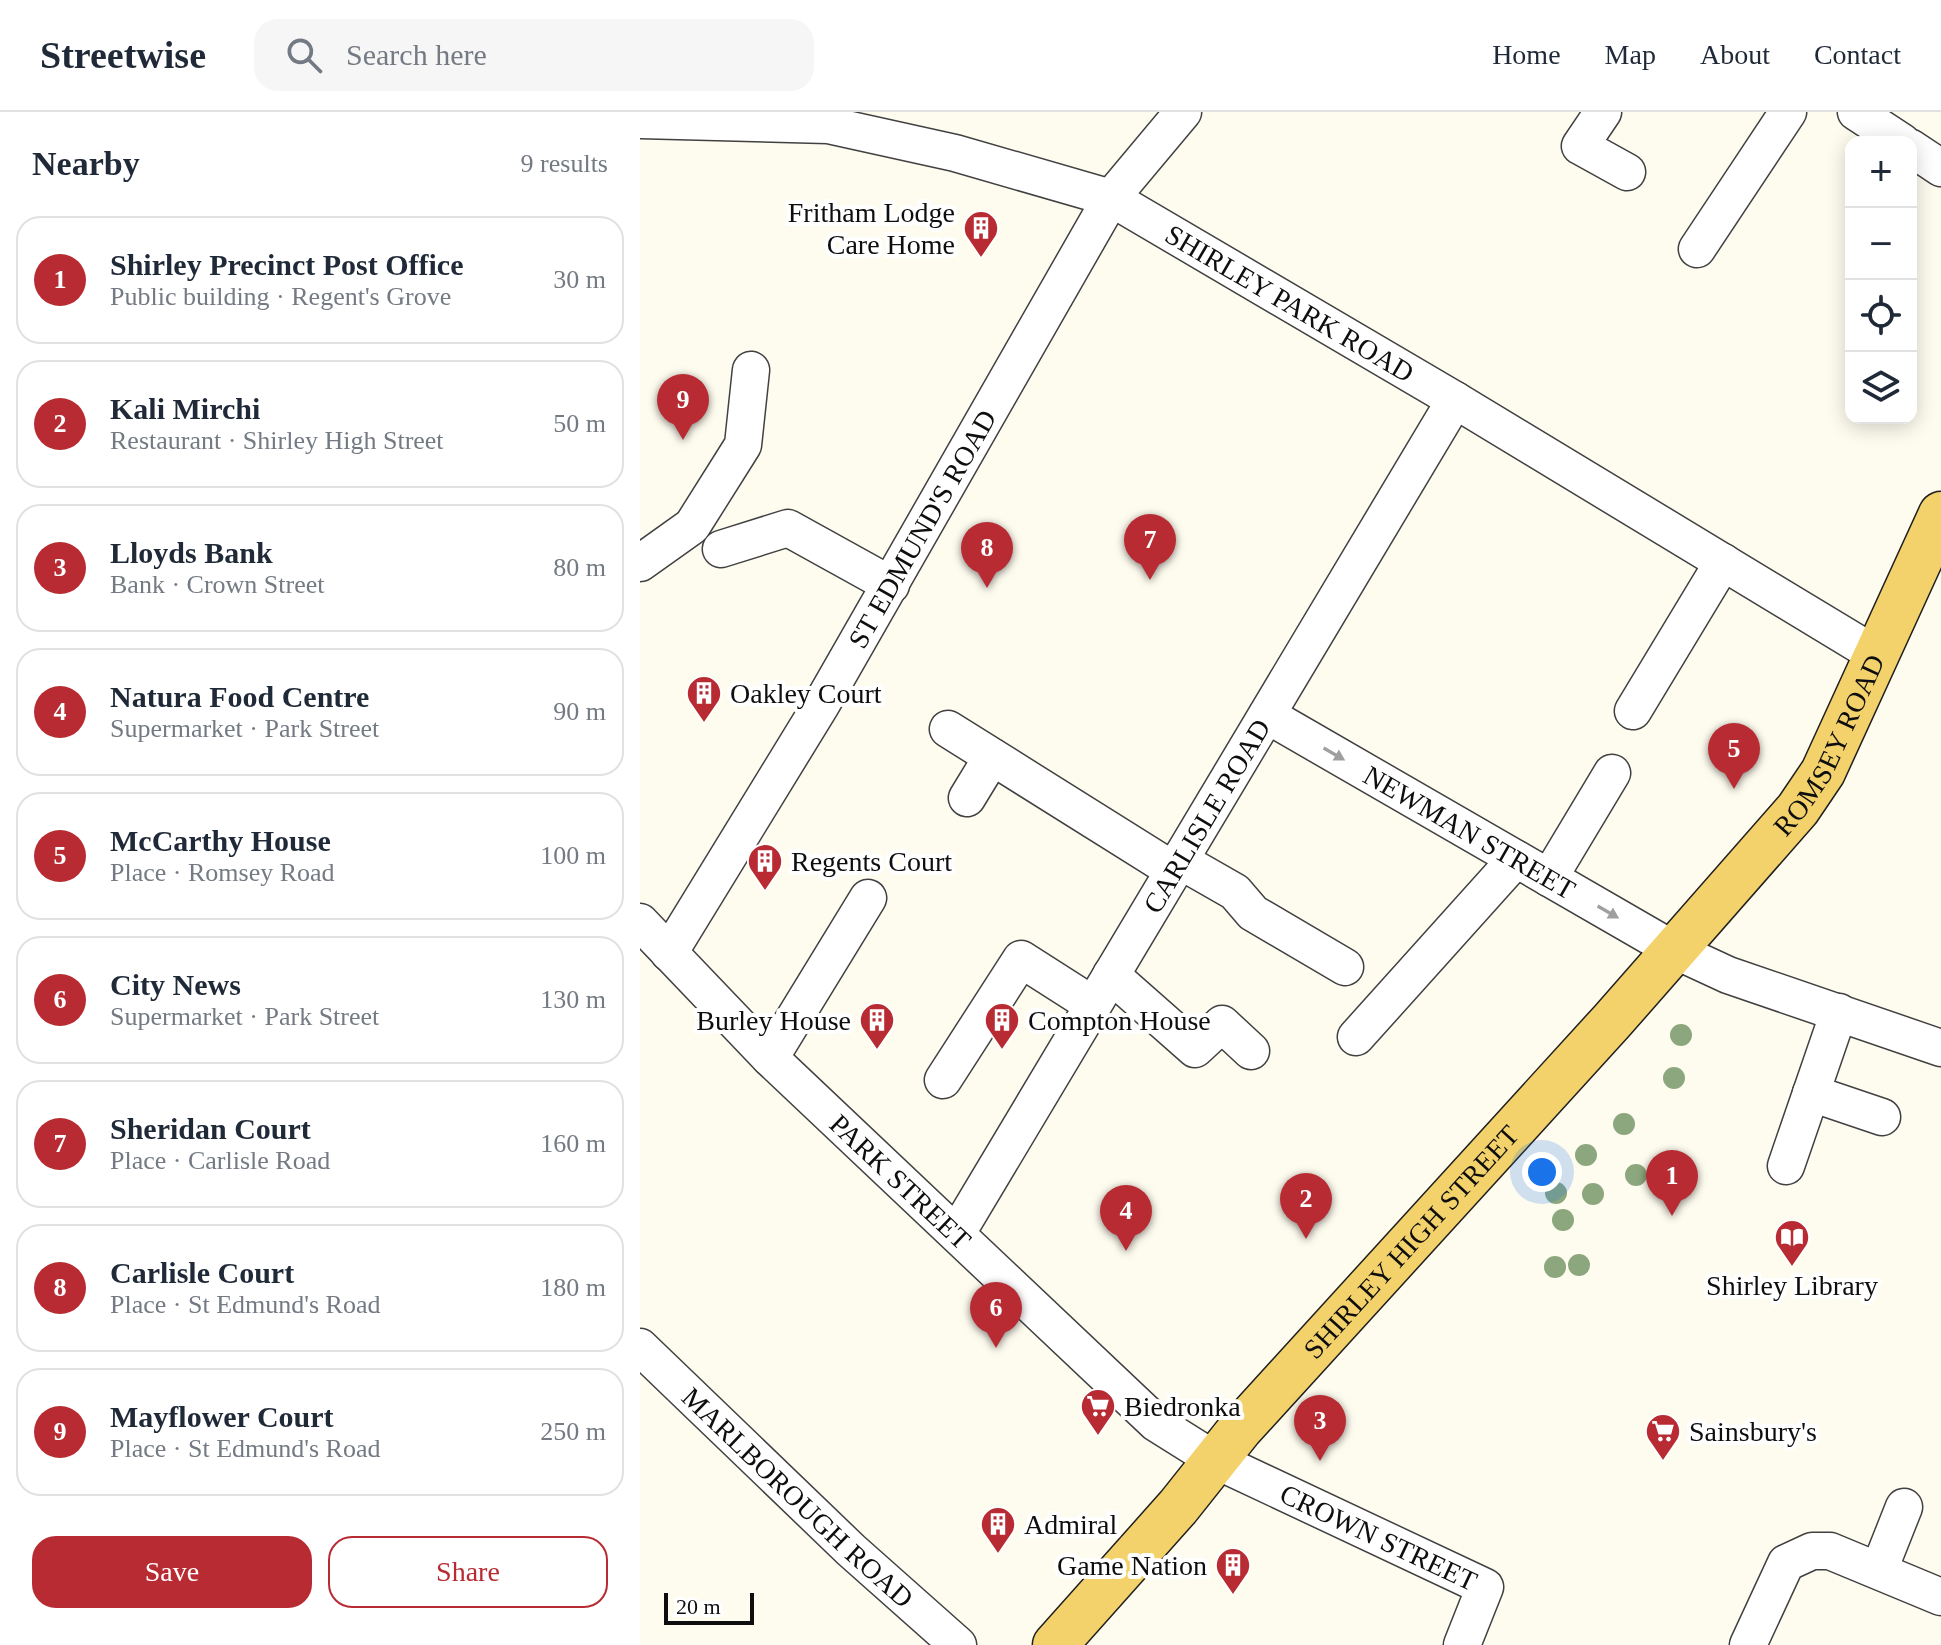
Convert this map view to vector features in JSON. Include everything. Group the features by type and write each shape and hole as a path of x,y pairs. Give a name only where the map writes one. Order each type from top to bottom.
{"main road":[{"name":"ROMSEY ROAD","path":"1674,950 1798,809 1823,772 1941,514"},
{"name":"SHIRLEY HIGH STREET","path":"1055,1645 1254,1413 1674,950"}],"street":[{"name":"ST EDMUND'S ROAD","path":"669,953 891,585 1111,198 1183,112"},
{"path":"1603,112 1567,139 1627,172"},
{"path":"1697,249 1788,112"},
{"path":"1856,112 1893,136"},
{"name":"SHIRLEY PARK ROAD","path":"640,120 828,119 1111,198 1455,400 1878,656"},
{"path":"1917,152 1941,168"},
{"path":"640,563 692,526 743,445 751,370"},
{"name":"CARLISLE ROAD","path":"957,1233 1455,400"},
{"path":"721,549 788,528 891,585"},
{"path":"1633,711 1723,562"},
{"name":"NEWMAN STREET","path":"1267,715 1674,950 1728,975 1941,1048"},
{"path":"948,729 1176,865 1235,892 1253,913 1345,967"},
{"path":"967,798 992,757"},
{"path":"1549,878 1612,773"},
{"path":"1356,1037 1516,859"},
{"path":"770,1058 868,898"},
{"name":"PARK STREET","path":"640,922 770,1058 1156,1423 1215,1460"},
{"path":"943,1080 1021,959 1102,990 1195,1049 1222,1024 1251,1051"},
{"path":"1786,1166 1839,1012"},
{"path":"1811,1093 1882,1117"},
{"name":"MARLBOROUGH ROAD","path":"640,1347 851,1550 958,1645"},
{"name":"CROWN STREET","path":"1215,1460 1485,1587 1462,1645"},
{"path":"1879,1570 1904,1507"},
{"path":"1748,1645 1774,1585 1786,1563 1795,1556 1830,1551 1941,1597"}],"place":[{"name":"Fritham Lodge Care Home","path":"981,259"},
{"name":"Mayflower Court","path":"683,440"},
{"name":"Sheridan Court","path":"1150,580"},
{"name":"Carlisle Court","path":"987,588"},
{"name":"Oakley Court","path":"704,724"},
{"name":"McCarthy House","path":"1734,789"},
{"name":"Regents Court","path":"765,892"},
{"name":"Burley House","path":"877,1051"},
{"name":"Compton House","path":"1002,1051"},
{"name":"Shirley Precinct Post Office","path":"1672,1216"},
{"name":"Kali Mirchi","path":"1306,1239"},
{"name":"Natura Food Centre","path":"1126,1251"},
{"name":"Shirley Library","path":"1792,1268"},
{"name":"City News","path":"996,1348"},
{"name":"Biedronka","path":"1098,1437"},
{"name":"Lloyds Bank","path":"1320,1461"},
{"name":"Sainsbury's","path":"1663,1462"},
{"name":"Admiral","path":"998,1555"},
{"name":"Game Nation","path":"1233,1596"}]}
